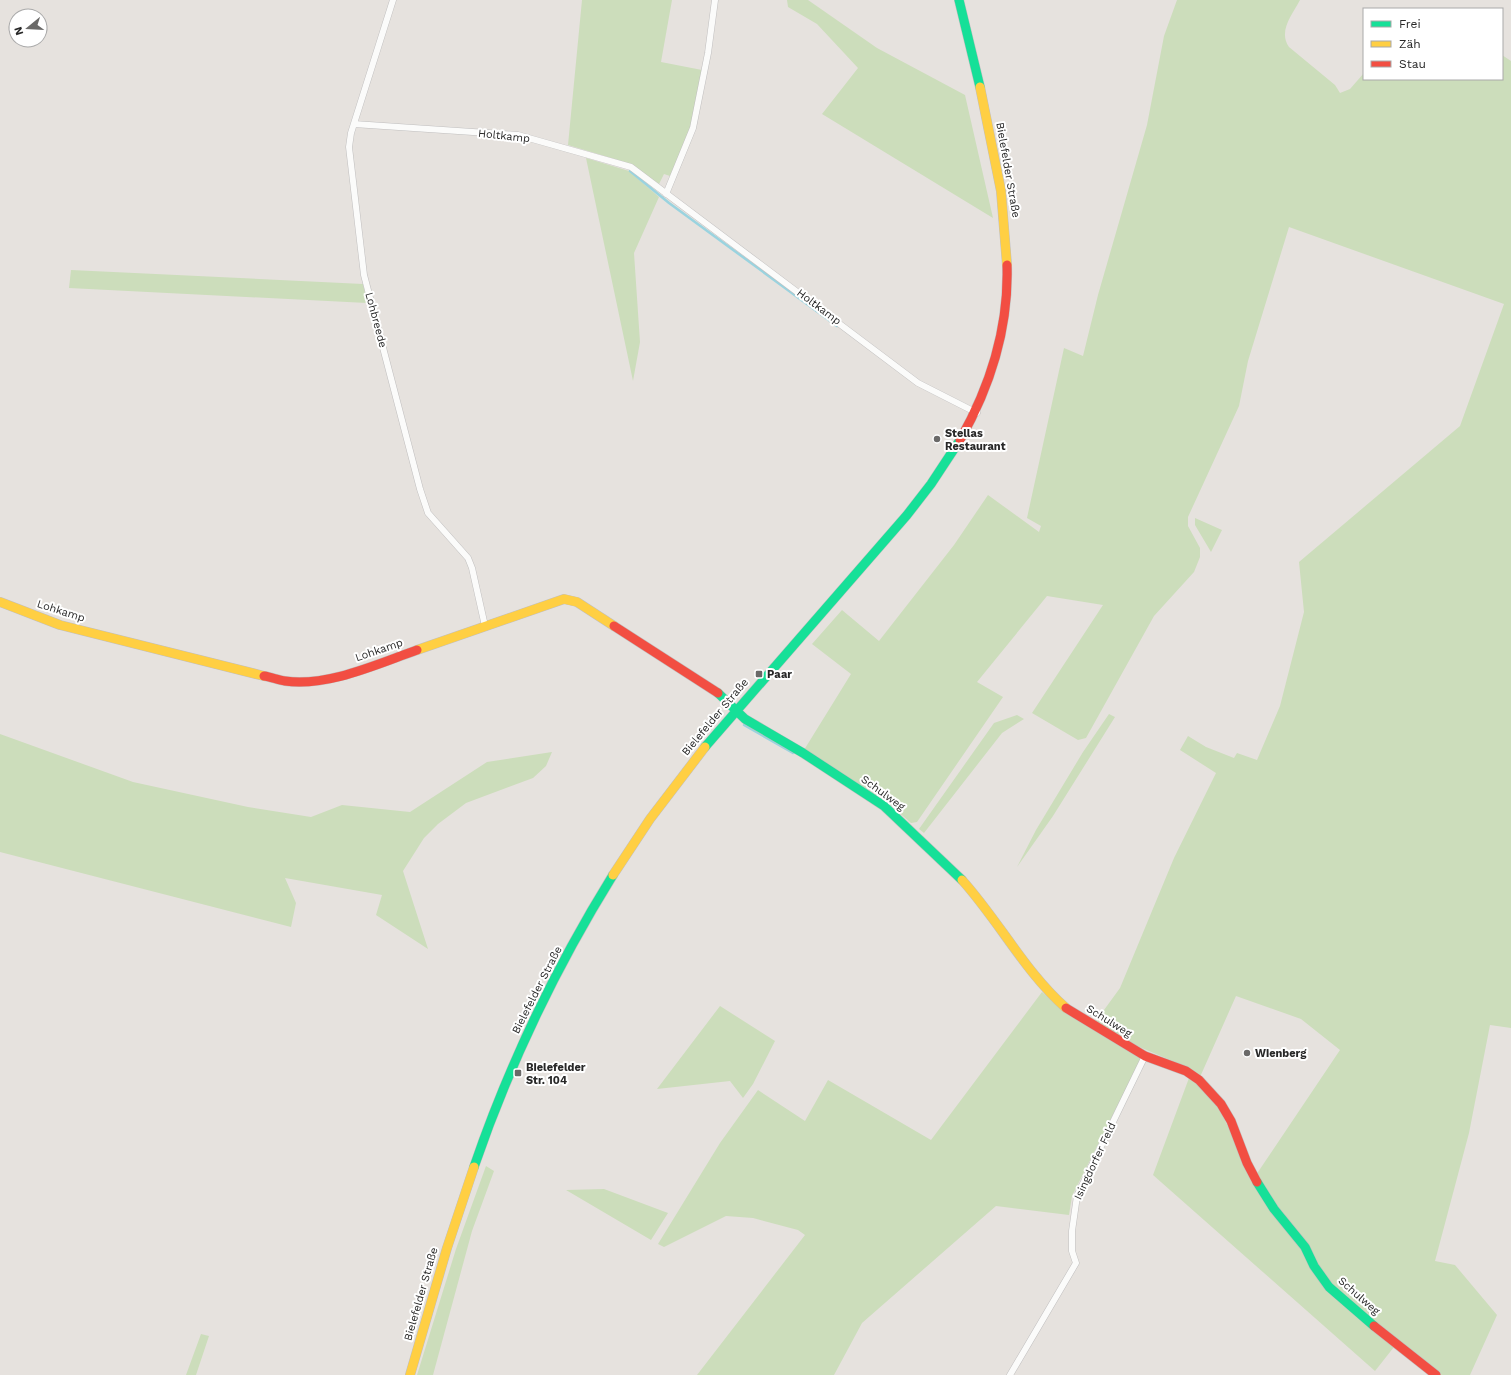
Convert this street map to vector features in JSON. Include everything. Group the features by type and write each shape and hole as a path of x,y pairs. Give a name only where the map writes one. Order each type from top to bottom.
{"street":[{"name":"Lohbreede","path":"393,0 354,124 349,147 366,282 428,513 468,558 472,568 485,626"},
{"path":"666,194 693,128 708,53 715,0"},
{"name":"Bielefelder Straße","path":"410,1375 447,1248 496,1105 532,1024 566,956 624,859 690,766 736,710 912,511 946,464 976,413 996,356 1005,310 1007,250 1004,208 996,161 958,0"},
{"name":"Holtkamp","path":"354,124 518,135 534,138 631,167 918,382 976,413"},
{"name":"Lohkamp","path":"0,602 60,625 286,681 323,680 338,677 564,599 573,600 722,696 736,710"},
{"name":"Schulweg","path":"736,710 745,719 803,753 884,806 963,880 985,906 1051,994 1066,1008 1117,1040 1146,1056 1186,1071 1210,1091 1221,1104 1231,1121 1247,1162 1260,1188 1274,1209 1305,1246 1314,1266 1329,1287 1361,1315 1436,1375"},
{"name":"Isingdorfer Feld","path":"1010,1375 1076,1263 1072,1251 1072,1231 1077,1196 1146,1056"}],"green space":[{"path":"582,0 672,0 661,62 702,70 691,127 670,176 664,174 659,184 631,164 568,145"},
{"path":"787,0 808,0 877,48 965,95 993,218 822,114 858,68 817,24 788,7"},
{"path":"1177,0 1300,0 1287,23 1285,35 1286,41 1289,47 1335,85 1340,93 1350,89 1363,74 1363,80 1503,80 1503,56 1511,61 1511,1028 1490,1025 1469,1133 1435,1261 1455,1265 1497,1315 1470,1375 1440,1375 1331,1285 1256,1175 1340,1050 1301,1019 1236,996 1200,1077 1182,1065 1130,1043 1096,1021 1120,988 1174,858 1216,773 1180,750 1188,736 1206,747 1234,758 1237,753 1257,760 1280,706 1304,612 1299,562 1460,426 1504,304 1289,227 1248,361 1239,406 1188,517 1188,526 1200,548 1200,557 1194,572 1154,616 1086,738 1078,740 1032,713 1103,605 1047,596 977,682 1003,697 917,822 911,823 887,802 804,750 851,674 812,644 842,610 879,641 954,545 988,495 1039,532 1041,526 1027,518 1064,348 1083,356 1098,295 1147,125 1164,36"},
{"path":"586,158 629,171 659,197 634,253 640,342 633,381"},
{"path":"71,270 363,284 367,303 69,288"},
{"path":"1195,518 1222,530 1211,552 1195,525"},
{"path":"1109,714 1115,717 1053,816 1017,867 1036,830 1083,752"},
{"path":"1017,715 1024,719 1002,733 924,833 919,829 994,723"},
{"path":"0,734 133,782 248,807 311,817 342,805 410,812 487,762 552,752 546,766 533,778 466,803 438,824 424,838 403,871 428,949 376,915 382,895 285,878 296,903 291,927 0,852"},
{"path":"1042,992 1063,1011 1141,1059 1072,1196 1069,1215 996,1206 862,1323 834,1375 697,1375 805,1235 798,1230 753,1218 726,1216 664,1247 658,1244 720,1143 758,1090 805,1121 828,1080 931,1140"},
{"path":"720,1006 775,1041 753,1084 743,1098 730,1081 657,1089"},
{"path":"1189,1078 1208,1093 1218,1106 1263,1199 1359,1317 1394,1347 1375,1371 1153,1175"},
{"path":"486,1166 494,1171 472,1231 433,1375 417,1375 456,1249"},
{"path":"604,1189 668,1213 651,1240 566,1190"},
{"path":"201,1334 209,1336 196,1375 186,1375"}],"waterway":[{"path":"630,171 669,203 837,326"},
{"path":"744,725 793,753"}],"traffic: fast":[{"path":"959,0 980,87"},
{"path":"705,747 907,515 931,484 960,440"},
{"path":"718,693 745,719 803,753 884,806 962,880"},
{"path":"474,1167 502,1091 535,1017 572,945 613,875"},
{"path":"1257,1182 1274,1209 1305,1247 1314,1266 1329,1287 1374,1326"}],"traffic: slow":[{"path":"980,87 1001,191 1007,265"},
{"path":"417,650 564,599 577,602 614,626"},
{"path":"0,602 60,625 264,676"},
{"path":"613,875 650,819 705,747"},
{"path":"962,880 1038,979 1066,1008"},
{"path":"410,1375 447,1248 474,1167"}],"traffic: jam":[{"path":"960,440 971,420 989,378 996,356 1005,311 1007,265"},
{"path":"614,626 718,693"},
{"path":"264,676 285,681 318,681 335,678 369,668 417,650"},
{"path":"1066,1008 1145,1056 1186,1071 1199,1080 1221,1104 1231,1121 1247,1163 1257,1182"},
{"path":"1374,1326 1436,1375"}],"place":[{"name":"Stellas Restaurant","path":"937,439"},
{"name":"Paar","path":"759,674"},
{"name":"Wienberg","path":"1247,1053"},
{"name":"Bielefelder Str. 104","path":"518,1073"}]}
